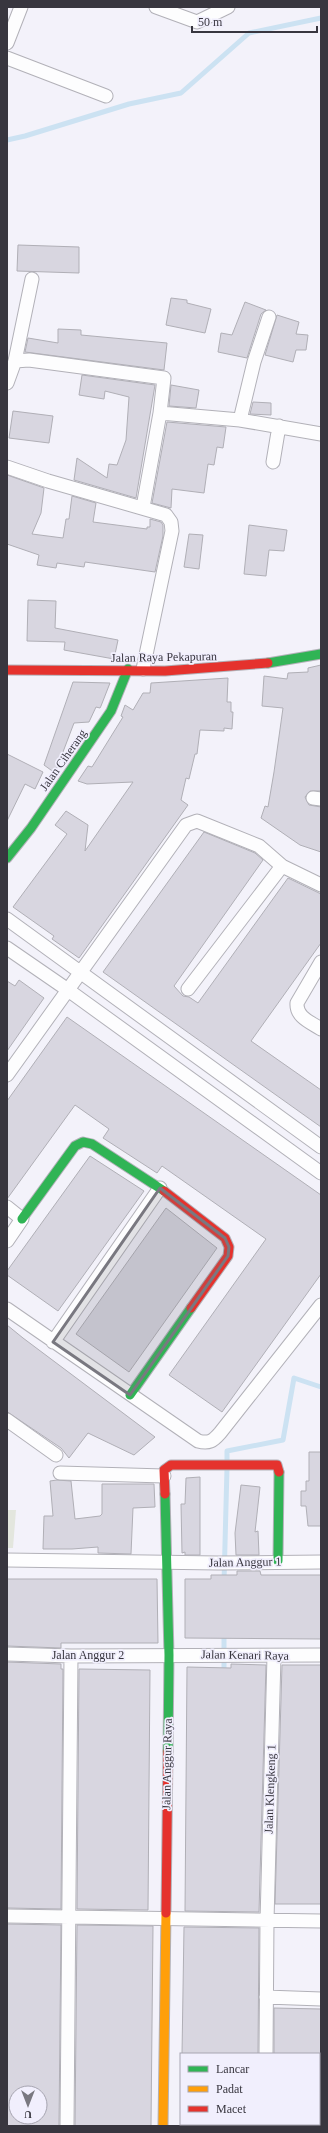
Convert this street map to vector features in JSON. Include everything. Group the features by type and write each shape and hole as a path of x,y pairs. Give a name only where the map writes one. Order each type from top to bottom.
{"street":[{"path":"7,43 21,7"},
{"path":"156,7 197,22 228,7"},
{"path":"7,58 106,96"},
{"path":"7,383 15,361 32,279"},
{"path":"240,420 254,362 269,317"},
{"path":"15,361 29,360 164,378 160,414 142,507"},
{"path":"160,414 240,420 321,434"},
{"path":"273,462 279,426"},
{"path":"7,467 48,481 166,515 171,522 172,532 142,669"},
{"name":"Jalan Raya Pekapuran","path":"7,670 209,669 258,665 321,654"},
{"name":"Jalan Ciherang","path":"7,858 31,828 112,711 128,669"},
{"path":"7,1074 186,825 190,822 197,821 259,846 282,866 321,885"},
{"path":"188,988 282,866"},
{"path":"7,919 321,1147"},
{"path":"7,948 68,990 321,1173"},
{"path":"321,962 297,1003 297,1008 300,1015 321,1029"},
{"path":"7,1241 75,1146 83,1142 92,1144 160,1188 225,1238 229,1247 228,1256 130,1395"},
{"path":"53,1342 160,1188"},
{"path":"7,1207 22,1219"},
{"path":"7,1309 130,1395 198,1441 205,1443 213,1441 321,1305"},
{"path":"7,1420 56,1455"},
{"path":"60,1473 164,1476 166,1467 171,1465 273,1464 279,1468 278,1561"},
{"name":"Jalan Anggur Raya","path":"163,2126 169,1655 168,1563 164,1476"},
{"path":"7,1560 168,1563"},
{"name":"Jalan Anggur 1","path":"168,1563 278,1561 321,1562"},
{"name":"Jalan Anggur 2","path":"7,1654 71,1656 169,1655"},
{"name":"Jalan Kenari Raya","path":"169,1655 321,1655"},
{"path":"67,2126 67,1916 71,1656"},
{"name":"Jalan Klengkeng 1","path":"266,2053 267,1922 274,1656"},
{"path":"7,1916 231,1918 267,1922 321,1921"},
{"path":"266,1997 321,1999"}],"highlighted area":[{"path":"160,1188 225,1238 229,1247 228,1256 130,1395 53,1342"}],"shaded area":[{"path":"7,1510 16,1510 13,1548 7,1548"}],"building":[{"path":"18,245 79,247 79,273 17,271"},
{"path":"171,298 187,300 187,303 211,309 205,333 166,325"},
{"path":"245,302 266,310 261,314 247,358 218,352 221,333 232,335"},
{"path":"277,315 299,322 296,334 308,335 306,350 296,350 293,362 265,355"},
{"path":"58,329 81,330 81,335 167,343 164,370 25,352 28,338 58,343"},
{"path":"82,375 155,385 136,498 74,480 77,458 107,478 109,464 117,465 126,440 129,397 105,391 104,399 79,395"},
{"path":"171,385 199,390 196,408 169,406"},
{"path":"253,402 271,403 271,415 250,414"},
{"path":"13,411 53,416 49,443 9,438"},
{"path":"167,422 226,427 223,448 217,447 214,465 208,464 204,493 172,489 171,508 152,503"},
{"path":"7,475 44,488 41,513 32,534 63,538 66,519 69,519 72,496 96,503 93,522 147,529 147,527 150,527 150,519 161,522 163,525 163,536 155,572 85,562 84,567 57,563 56,568 37,565 39,555 7,544"},
{"path":"249,525 287,530 284,551 269,550 266,576 244,574"},
{"path":"189,534 203,535 199,569 184,567"},
{"path":"28,600 56,601 55,628 118,640 114,659 64,650 65,642 27,641"},
{"path":"321,665 321,791 310,791 305,797 309,805 321,807 321,852 300,845 261,818 265,806 268,807 283,708 262,706 264,676 287,679 288,673 308,672 308,668"},
{"path":"228,678 227,702 231,702 231,712 233,712 232,729 224,728 224,731 200,730 197,754 195,754 189,779 186,778 181,800 188,805 79,958 52,939 54,936 13,907 67,834 55,825 66,811 88,825 85,851 133,782 87,784 78,781 88,766 92,767 123,717 121,716 125,705 133,710 143,693 150,693 151,683"},
{"path":"73,682 110,683 100,708 96,707 89,722 74,723 55,773 44,765"},
{"path":"7,754 43,772 35,789 25,784 7,821"},
{"path":"204,832 255,853 263,860 174,986 183,996 189,997 198,1003 288,878 321,894 321,943 251,1041 321,1090 321,1127 103,972"},
{"path":"19,980 44,998 7,1051 7,981 15,986"},
{"path":"67,1017 321,1195 321,1274 222,1412 169,1375 266,1239 162,1166 157,1173 103,1138 109,1129 75,1105 7,1199 7,1101"},
{"path":"90,1156 144,1191 58,1311 7,1275 7,1271"},
{"path":"166,1208 217,1248 129,1372 76,1334"},
{"path":"7,1325 155,1437 134,1455 88,1433 69,1458 61,1448 9,1413 7,1411"},
{"path":"309,1452 321,1452 321,1526 308,1526 306,1506 301,1506 301,1491 306,1491 306,1481 309,1481"},
{"path":"200,1477 200,1555 185,1555 185,1552 182,1553 181,1504 185,1504 186,1478"},
{"path":"50,1481 71,1481 75,1519 100,1516 102,1514 102,1484 154,1484 155,1507 133,1508 131,1554 98,1553 98,1547 43,1549 44,1516 53,1516"},
{"path":"241,1485 260,1487 255,1532 258,1531 259,1555 236,1555 235,1533"},
{"path":"237,1571 260,1571 261,1575 321,1575 321,1639 185,1638 185,1579 211,1579 211,1575 237,1575"},
{"path":"7,1579 157,1579 158,1643 61,1643 61,1648 7,1646"},
{"path":"7,1662 61,1664 61,1669 63,1669 61,1909 7,1908"},
{"path":"231,1664 266,1665 259,1912 185,1911 187,1667 231,1668"},
{"path":"282,1665 321,1665 321,1904 275,1904"},
{"path":"79,1669 150,1670 148,1910 77,1909"},
{"path":"7,1924 61,1925 59,2126 7,2126"},
{"path":"77,1925 153,1926 151,2126 75,2126"},
{"path":"184,1927 259,1928 258,2053 182,2053"},
{"path":"274,2008 321,2009 321,2054 274,2053"}],"waterway":[{"path":"7,140 25,136 129,104 181,93 249,33 321,18"},
{"path":"227,1460 227,1451 283,1440 294,1378 321,1387"},
{"path":"224,1582 227,1468"},
{"path":"224,1632 224,1674"}],"traffic: fast":[{"path":"268,663 321,654"},
{"path":"7,858 31,828 111,711 128,669"},
{"path":"22,1219 75,1146 83,1142 92,1144 164,1191"},
{"path":"130,1395 191,1308"},
{"path":"278,1561 279,1472"},
{"path":"165,1494 169,1655 168,1751"}],"traffic: slow":[{"path":"163,2126 166,1913"}],"traffic: jam":[{"path":"7,670 165,671 268,663"},
{"path":"164,1191 225,1238 229,1247 228,1256 191,1308"},
{"path":"165,1494 164,1470 171,1465 277,1465 279,1472"},
{"path":"166,1913 168,1751"}]}
